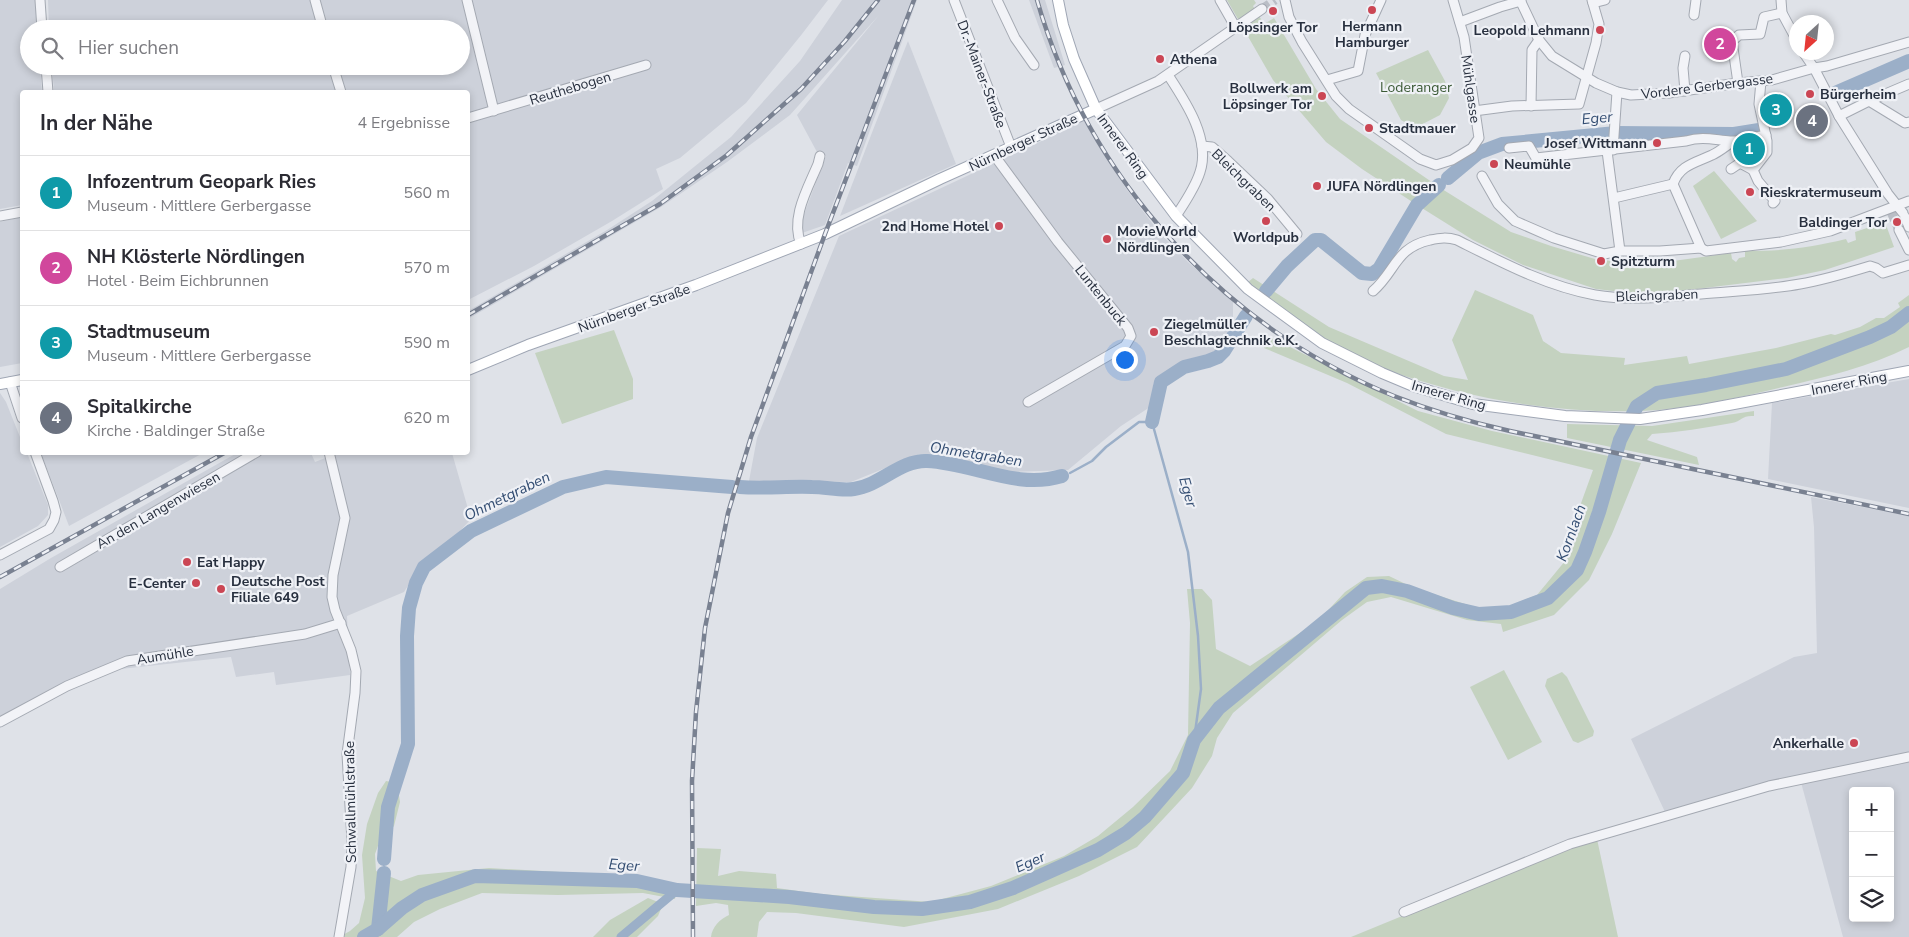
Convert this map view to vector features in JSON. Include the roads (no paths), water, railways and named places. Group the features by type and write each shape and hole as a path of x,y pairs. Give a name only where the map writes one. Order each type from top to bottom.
{"main road":[{"name":"Innerer Ring","path":"1058,0 1063,25 1074,59 1096,109 1176,216 1255,295 1322,344 1382,373 1413,386 1473,404 1565,416 1640,419 1702,410 1909,371"},
{"name":"Nürnberger Straße","path":"470,369 528,345 618,314 801,244 1096,109"},
{"path":"5,383 20,380"}],"street":[{"path":"40,0 41,20"},
{"path":"316,0 321,20"},
{"path":"467,0 494,111"},
{"name":"Dr.-Mainer-Straße","path":"954,0 1011,147"},
{"path":"997,0 1014,38 1034,65"},
{"path":"1220,0 1236,28"},
{"path":"1285,0 1288,17 1327,80 1358,71 1364,35 1381,0"},
{"name":"Mühlgasse","path":"1327,80 1336,96 1349,109 1420,159 1436,165 1441,164 1472,148 1479,138 1464,37 1453,0"},
{"path":"1474,110 1579,104 1599,24 1593,1 1605,0"},
{"path":"1694,15 1696,0"},
{"path":"1781,0 1782,13 1789,26"},
{"path":"1460,22 1500,6 1521,1"},
{"name":"Vordere Gerbergasse","path":"1521,1 1539,40 1552,56 1617,92 1631,95 1685,91 1772,80 1909,42"},
{"name":"Nürnberger Straße","path":"1096,109 1130,95 1168,75 1262,8"},
{"path":"1738,83 1732,41 1739,35 1760,34 1764,18 1782,13"},
{"path":"1531,106 1532,50 1539,40"},
{"path":"1685,56 1683,68 1685,91"},
{"path":"1808,60 1839,116 1897,211 1909,227"},
{"name":"Reuthebogen","path":"470,117 646,65"},
{"path":"47,75 48,90"},
{"path":"336,75 340,90"},
{"name":"Bleichgraben","path":"1168,75 1197,129 1202,146 1212,147 1228,161 1268,199 1296,234"},
{"path":"1753,170 1767,152 1766,135 1759,104 1761,81"},
{"path":"1839,116 1909,84"},
{"path":"1617,92 1610,150 1620,251"},
{"path":"1869,101 1905,122 1909,122"},
{"path":"1702,248 1673,184 1676,177 1688,165 1714,154 1732,142 1766,135"},
{"path":"1509,148 1529,146 1536,158 1686,141 1694,138 1712,138 1732,142"},
{"path":"1176,216 1200,173 1203,157 1202,146"},
{"name":"Luntenbuck","path":"994,155 1040,219 1128,328 1131,336 1125,346 1028,402"},
{"path":"801,244 797,235 798,219 820,156"},
{"path":"1732,169 1740,162 1753,170 1758,181 1775,201 1773,202"},
{"path":"1482,176 1498,204 1515,221 1554,238 1604,254 1620,251 1702,248 1706,251 1781,242 1830,231 1897,211 1909,201"},
{"path":"1614,198 1673,184"},
{"path":"0,216 20,212"},
{"path":"1899,230 1909,250"},
{"name":"Bleichgraben","path":"1373,291 1380,285 1405,251 1426,241 1447,237 1532,276 1559,286 1594,295 1617,298 1669,297 1798,285 1870,266 1882,273 1909,266"},
{"path":"5,383 20,414"},
{"path":"0,555 48,529 54,520 56,512 36,455"},
{"name":"An den Langenwiesen","path":"60,567 252,455"},
{"name":"Schwallmühlstraße","path":"330,455 345,518 333,575 332,596 335,610 351,650 356,671 348,754 352,840 351,868 339,935"},
{"name":"Aumühle","path":"0,722 67,686 127,661 305,634 341,623"},
{"path":"1404,912 1570,844 1769,786 1909,757"}],"waterway":[{"name":"Eger","path":"1833,94 1909,61"},
{"name":"Eger","path":"1448,178 1478,153 1502,144 1616,133 1734,134 1759,130"},
{"name":"Eger","path":"1553,138 1557,141 1570,140 1574,136"},
{"name":"Eger","path":"1266,291 1287,266 1315,240 1321,240 1362,273 1372,274 1379,269 1417,205 1439,185"},
{"name":"Eger","path":"364,937 378,929 402,908 422,895 475,876 637,881 677,890 789,897 874,907 922,909 970,902 1013,888 1098,850 1126,833 1145,817 1183,773 1194,740 1219,708 1366,588 1382,586 1407,591 1453,608 1479,614 1511,612 1548,598 1577,570 1599,512 1620,440 1637,406 1657,393 1786,369 1870,337 1891,327 1909,313"},
{"name":"Eger","path":"1152,422 1161,382 1184,367 1218,357 1224,351 1246,316"},
{"name":"Eger","path":"1070,473 1092,461 1106,447 1139,422 1152,422 1188,552 1198,636 1201,689 1194,740"},
{"name":"Ohmetgraben","path":"740,487 854,489 873,483 908,464 927,461 1028,480 1062,476"},
{"name":"Ohmetgraben","path":"384,859 388,807 408,744 407,636 409,608 416,583 424,567 471,531 563,487 606,477 732,487"},
{"name":"Ohmetgraben","path":"378,929 384,873"},
{"path":"621,937 677,890"}],"tunnel":[{"path":"1262,9 1275,0"},
{"path":"1891,212 1899,230"}],"railway":[{"path":"470,314 660,204 727,155 801,89 845,41 878,0"},
{"path":"693,937 692,781 696,712 705,628 728,513 751,437 825,234 914,0"},
{"path":"1037,0 1060,65 1090,127 1127,185 1170,238 1219,287 1273,330 1331,366 1394,396 1480,424 1909,514"},
{"path":"0,577 221,455"}],"place":[{"name":"Hermann Hamburger","path":"1372,10"},
{"name":"Löpsinger Tor","path":"1273,11"},
{"name":"Leopold Lehmann","path":"1600,30"},
{"name":"NH Klösterle Nördlingen","path":"1720,44"},
{"name":"Athena","path":"1160,59"},
{"name":"Bürgerheim","path":"1810,94"},
{"name":"Bollwerk am Löpsinger Tor","path":"1322,96"},
{"name":"Stadtmuseum","path":"1776,110"},
{"name":"Spitalkirche","path":"1812,121"},
{"name":"Stadtmauer","path":"1369,128"},
{"name":"Josef Wittmann","path":"1657,143"},
{"name":"Infozentrum Geopark Ries","path":"1749,149"},
{"name":"Neumühle","path":"1494,164"},
{"name":"JUFA Nördlingen","path":"1317,186"},
{"name":"Rieskratermuseum","path":"1750,192"},
{"name":"Worldpub","path":"1266,221"},
{"name":"Baldinger Tor","path":"1897,222"},
{"name":"2nd Home Hotel","path":"999,226"},
{"name":"MovieWorld Nördlingen","path":"1107,239"},
{"name":"Spitzturm","path":"1601,261"},
{"name":"Ziegelmüller Beschlagtechnik e.K.","path":"1154,332"},
{"name":"Eat Happy","path":"187,562"},
{"name":"E-Center","path":"196,583"},
{"name":"Deutsche Post Filiale 649","path":"221,589"},
{"name":"Ankerhalle","path":"1854,743"}],"park label":[{"name":"Loderanger","path":"1416,87"}],"water label":[{"name":"Kornlach","path":"1571,533"}]}
